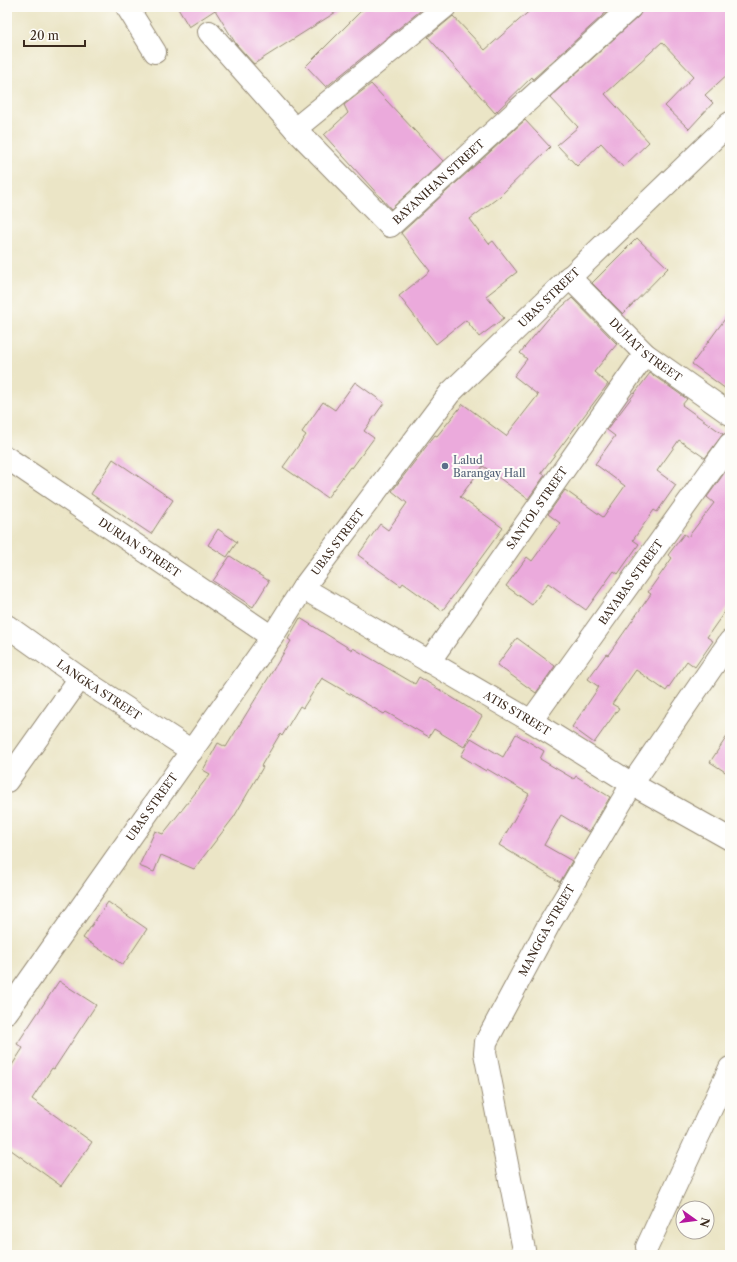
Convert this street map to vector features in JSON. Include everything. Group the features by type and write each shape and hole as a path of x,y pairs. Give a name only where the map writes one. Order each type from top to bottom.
{"street":[{"path":"127,7 155,52"},
{"path":"295,129 445,7"},
{"name":"BAYANIHAN STREET","path":"209,32 295,129 390,226 630,7"},
{"name":"UBAS STREET","path":"11,998 192,751 272,637 304,588 450,394 569,277 730,123"},
{"name":"DUHAT STREET","path":"569,277 645,354 730,414"},
{"name":"SANTOL STREET","path":"429,662 645,354"},
{"name":"BAYABAS STREET","path":"531,721 730,444"},
{"name":"DURIAN STREET","path":"7,458 272,637"},
{"name":"ATIS STREET","path":"304,588 531,721 632,784 730,839"},
{"name":"LANGKA STREET","path":"7,626 80,678 192,751"},
{"name":"MANGGA STREET","path":"525,1255 485,1053 486,1042 548,926 632,784 730,641"},
{"path":"7,781 80,678"},
{"path":"647,1247 730,1068"}],"building":[{"path":"177,7 344,7 254,64 236,44 215,10 189,27"},
{"path":"365,7 425,7 326,87 306,66"},
{"path":"534,7 612,7 533,79 532,77 495,113 428,37 453,16 485,50"},
{"path":"643,7 730,7 730,72 705,95 713,103 689,129 665,106 694,76 662,42 605,94 649,142 623,167 601,143 577,166 557,145 578,127 550,97 639,16"},
{"path":"371,84 443,161 391,209 324,135 348,113 344,105"},
{"path":"525,120 550,147 499,197 470,219 489,244 493,241 517,272 486,296 504,318 479,337 466,320 436,344 399,296 430,271 401,233"},
{"path":"637,238 668,268 623,314 592,283"},
{"path":"572,298 617,344 594,372 608,384 541,473 545,475 528,499 483,466 460,497 503,528 442,611 403,583 401,586 358,555 380,524 388,530 407,503 392,491 435,435 437,436 463,404 506,436 538,395 514,376 527,359 520,353 548,319"},
{"path":"730,312 730,392 692,364"},
{"path":"650,373 687,399 682,405 723,434 705,458 679,440 657,471 676,485 657,512 654,510 633,540 639,544 618,574 614,571 586,610 548,583 532,605 506,586 527,557 532,561 560,523 548,514 565,490 603,517 625,486 595,464 615,436 607,430"},
{"path":"355,382 384,403 364,431 374,438 327,498 283,467 306,435 302,432 323,402 335,410"},
{"path":"113,459 173,500 151,534 91,494"},
{"path":"730,465 730,604 707,637 713,641 695,667 687,661 666,691 636,670 612,704 619,708 594,743 572,727 599,687 588,679 606,654 608,655 651,594 648,592 672,558 668,555 684,534 688,537 714,503 707,497"},
{"path":"218,529 237,542 227,557 208,545"},
{"path":"230,556 269,581 253,607 213,581"},
{"path":"300,618 352,650 353,648 415,684 419,677 482,716 464,747 434,729 429,737 386,712 384,714 322,678 303,708 300,706 282,736 280,734 234,817 194,869 161,855 154,872 139,866 155,831 163,834 210,774 203,770 218,743 226,747 291,641 288,639"},
{"path":"517,638 555,666 536,693 497,665"},
{"path":"730,732 730,775 710,762"},
{"path":"516,734 544,751 540,759 574,779 576,776 610,797 589,832 561,815 544,845 572,861 560,882 499,845 529,794 487,769 486,771 461,756 471,738 503,757"},
{"path":"108,902 147,929 123,965 83,938"},
{"path":"59,981 96,1005 54,1069 52,1068 32,1099 92,1142 61,1186 7,1147 7,1073 23,1048 17,1044"}],"place":[{"name":"Lalud Barangay Hall","path":"445,466"}]}
